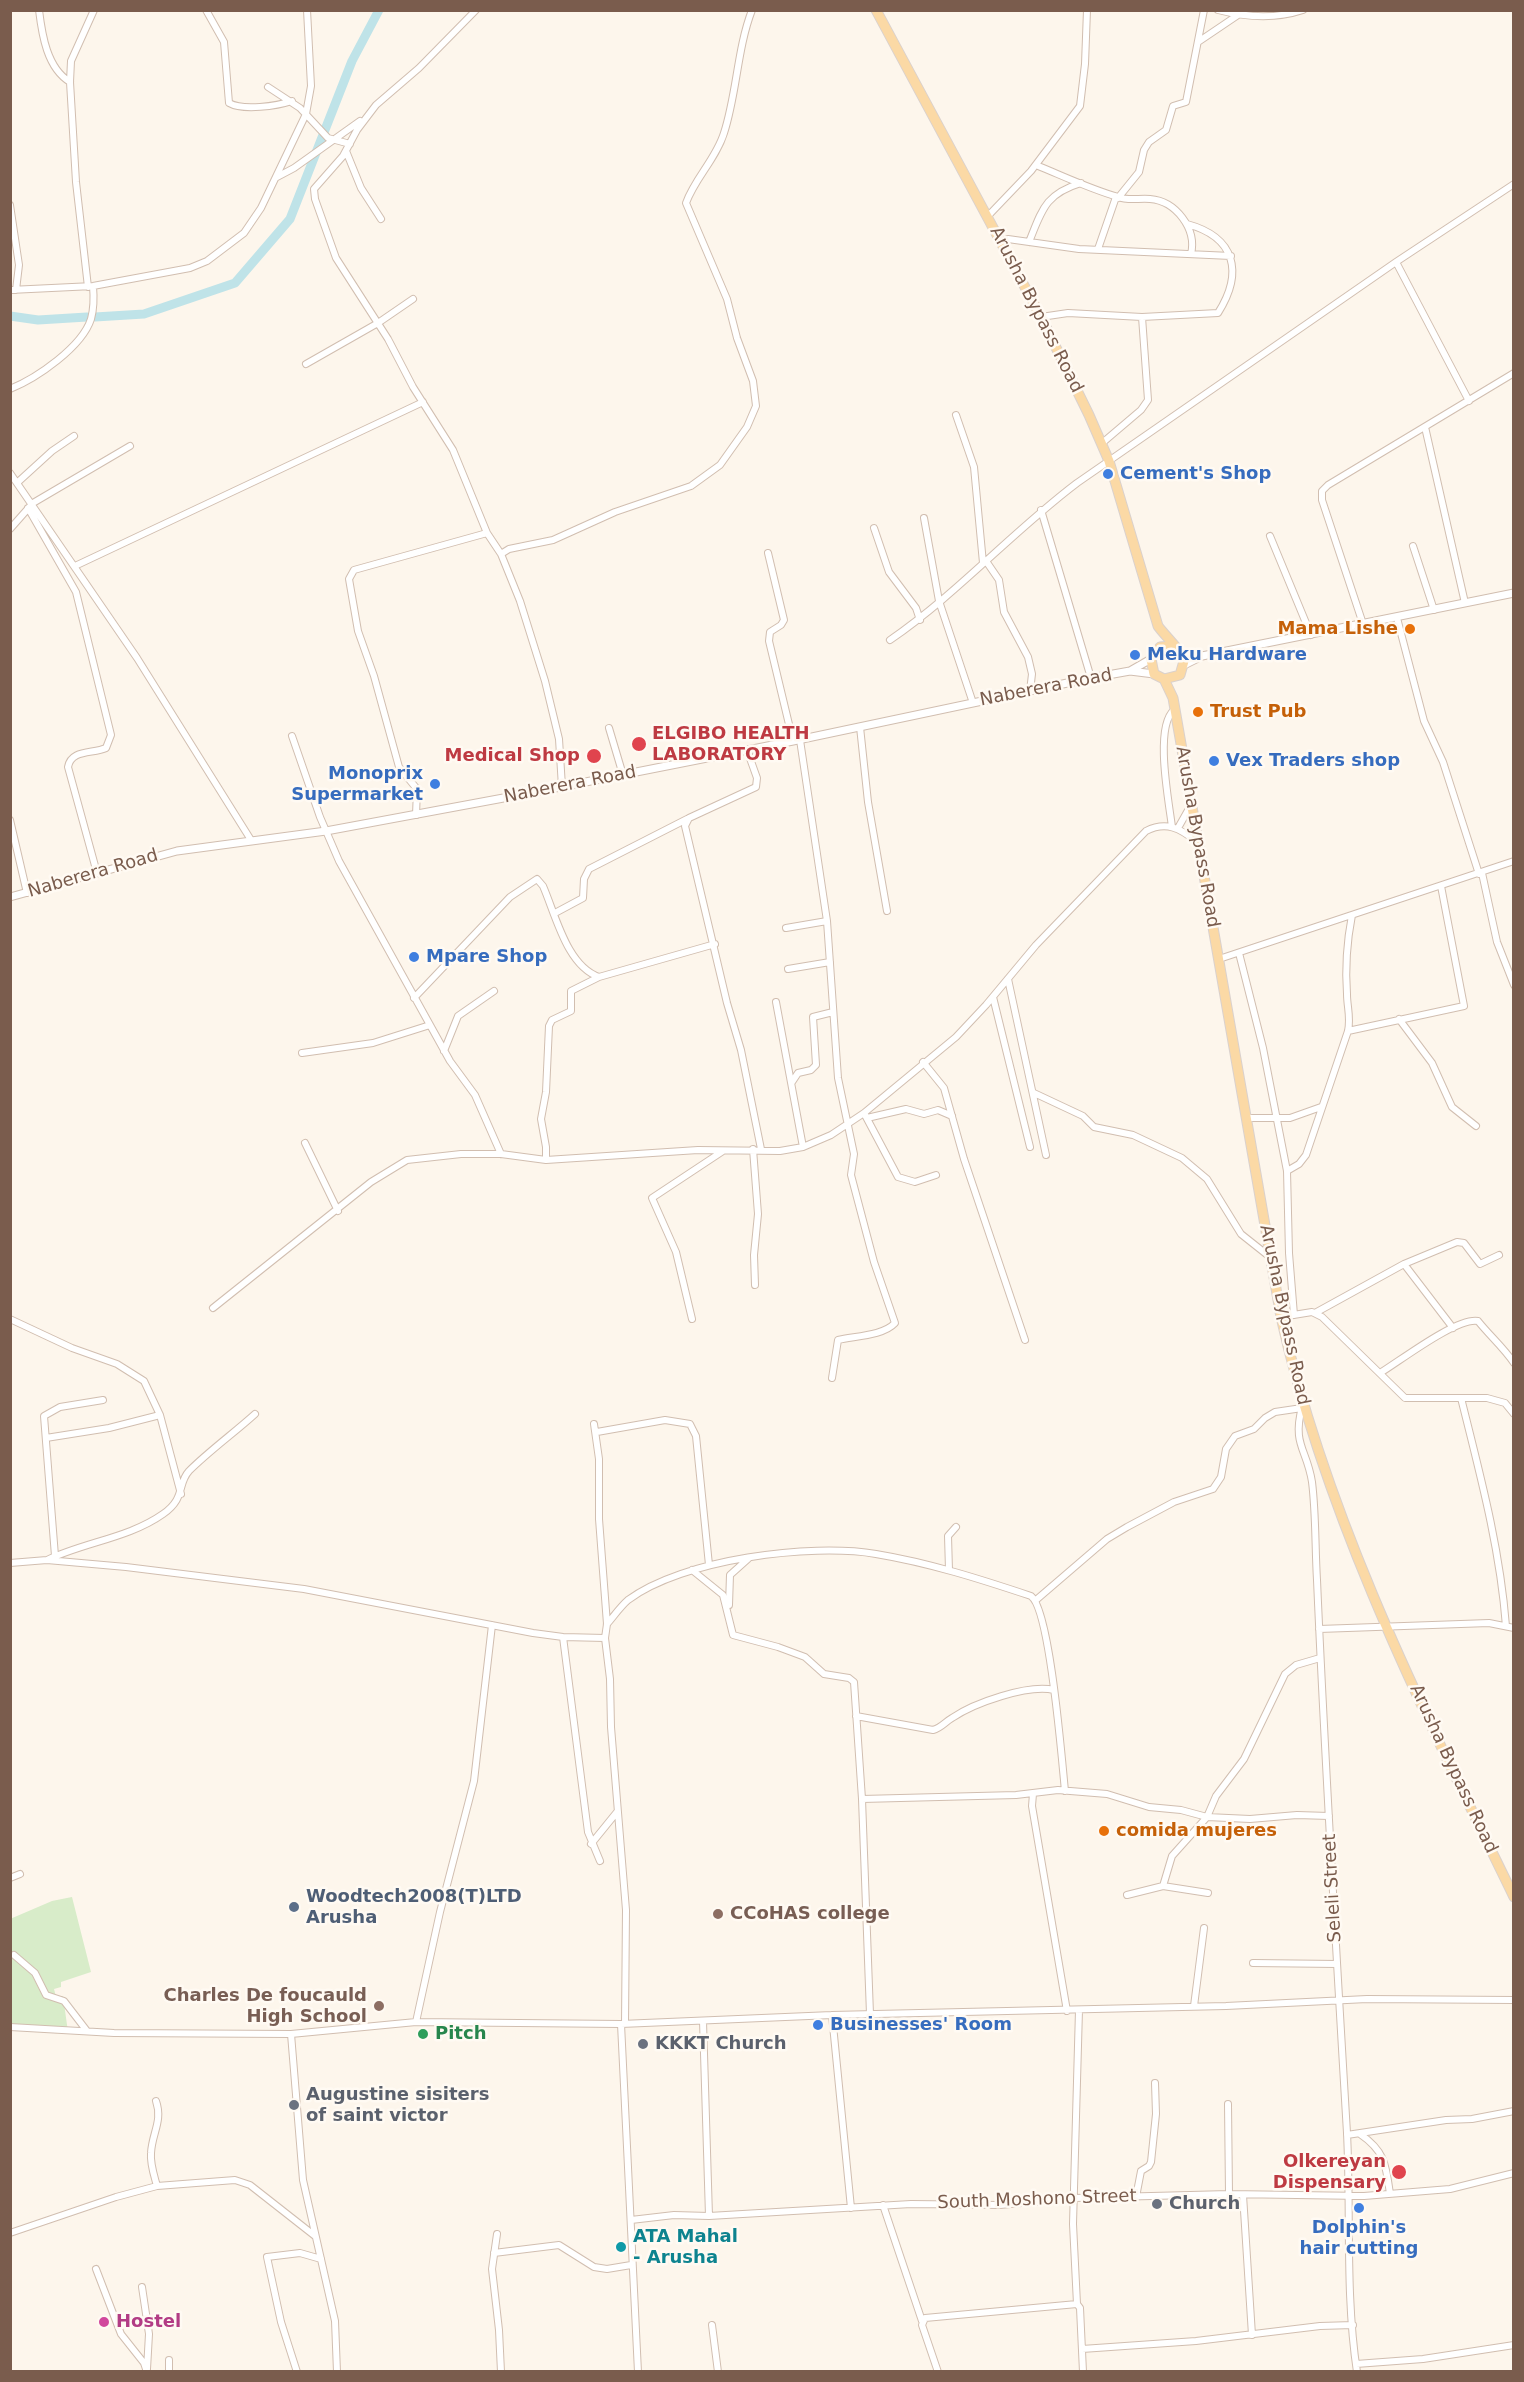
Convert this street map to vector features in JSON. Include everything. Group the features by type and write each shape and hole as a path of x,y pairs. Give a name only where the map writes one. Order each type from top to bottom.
{"main road":[{"name":"Arusha Bypass Road","path":"876,10 1041,317 1109,461 1158,626 1172,646 1181,652"},
{"name":"Arusha Bypass Road","path":"1155,674 1153,654 1158,626"},
{"path":"1153,654 1172,646"},
{"path":"1181,652 1184,665"},
{"name":"Arusha Bypass Road","path":"1173,698 1184,665"},
{"path":"1155,674 1164,679 1180,675"},
{"name":"Arusha Bypass Road","path":"1164,679 1173,698 1270,1257 1302,1408 1345,1528 1388,1628 1514,1897"}],"street":[{"path":"39,10 43,36 56,70 70,82"},
{"path":"10,389 60,358 83,334 94,306 76,174 70,82 71,61 94,10"},
{"path":"206,10 224,42 229,103 236,106 266,106 292,102"},
{"path":"10,205 19,265 13,290 91,286 190,268 207,261 244,232 254,220 306,114 311,86 307,10"},
{"path":"276,178 335,141 365,117 476,10"},
{"path":"501,554 510,549 553,540 615,512 691,486 720,465 754,413 756,398 753,381 737,338 727,299 686,203 724,133 743,51 744,34 752,10"},
{"path":"987,217 1036,165 1080,106 1086,64 1087,10"},
{"path":"1098,249 1117,197 1139,172 1144,150 1149,142 1166,130 1173,106 1186,102 1204,10"},
{"path":"1218,10 1238,15 1276,15 1303,10"},
{"path":"1198,42 1238,15"},
{"path":"268,87 292,102 322,133 335,141 350,144"},
{"path":"365,117 346,151 314,189 315,199 336,258 378,324 465,475 487,533 501,554 520,601 545,681 559,738 562,787"},
{"path":"346,151 366,197 381,219"},
{"path":"1036,165 1117,197 1171,205 1186,224 1192,238 1191,254"},
{"path":"1029,242 1049,199 1065,188 1081,183"},
{"path":"890,639 921,620 939,601 1041,510 1396,262 1514,184"},
{"path":"1041,317 1084,313 1142,317 1218,313 1228,287 1231,256 1223,242 1214,234 1186,224"},
{"path":"1000,242 1008,239 1098,249 1231,256"},
{"path":"1396,262 1469,401"},
{"path":"306,364 378,324 413,299"},
{"path":"1101,444 1141,410 1148,400 1142,317"},
{"path":"1363,624 1322,500 1322,491 1514,374"},
{"path":"75,566 423,402"},
{"path":"956,415 974,467 984,562 999,580 1004,612 1028,657 1032,674 1030,691"},
{"path":"1425,427 1465,603"},
{"path":"18,482 74,436"},
{"path":"10,529 30,506 130,446"},
{"path":"10,473 18,482 76,592 111,735 106,748 75,755 69,761 68,767 97,873"},
{"path":"30,506 75,566 137,658 250,840"},
{"path":"1041,510 1091,678"},
{"path":"924,518 939,601 973,703"},
{"path":"873,528 889,572 916,608 921,620"},
{"path":"416,815 417,790 399,767 374,676 358,631 349,579 354,570 487,533"},
{"path":"1270,536 1311,635"},
{"path":"1413,546 1434,610"},
{"path":"768,553 784,620 782,625 770,632 769,641 796,740 827,921 838,1078 855,1158 851,1175 874,1263 895,1323 891,1327 866,1335 838,1340 832,1378"},
{"path":"1184,665 1202,656 1514,593"},
{"path":"1397,618 1424,721 1445,768 1480,873 1497,942 1514,985"},
{"path":"1181,652 1202,656"},
{"name":"Naberera Road","path":"1130,671 1153,654"},
{"name":"Naberera Road","path":"10,897 177,851 326,831 416,815 747,750 1091,678 1130,671 1155,674"},
{"path":"1174,710 1166,719 1165,742 1175,827"},
{"path":"860,727 868,802 887,910"},
{"path":"609,728 623,775"},
{"path":"292,736 339,861 402,971 414,999 444,1050 475,1095 501,1154"},
{"path":"555,913 583,898 584,879 590,869 688,818 756,787 757,778 747,750"},
{"path":"1175,827 1191,804"},
{"path":"688,818 685,826 715,944 761,1149"},
{"path":"10,820 27,893"},
{"path":"866,1116 923,1062 956,1037 1036,945 1142,834 1157,826 1175,827 1197,842"},
{"path":"1219,959 1514,861"},
{"path":"414,999 499,908 530,881 537,879 541,882 572,955 587,972 599,977"},
{"path":"1348,1031 1464,1005 1441,886"},
{"path":"1287,1171 1299,1164 1306,1155 1348,1031 1350,1017 1346,952 1352,915"},
{"path":"786,928 827,921"},
{"path":"546,1160 541,1119 546,1092 549,1026 552,1020 571,1011 571,991 599,977 715,944"},
{"path":"1239,953 1263,1048 1287,1171 1289,1252 1294,1315"},
{"path":"788,969 830,962"},
{"path":"1008,979 1046,1155"},
{"path":"444,1050 458,1016 494,992"},
{"path":"993,997 1030,1147"},
{"path":"776,1002 803,1147"},
{"path":"791,1083 798,1072 811,1070 816,1065 813,1017 833,1012"},
{"path":"1399,1019 1432,1063 1452,1107 1476,1126"},
{"path":"303,1053 373,1043 430,1024"},
{"path":"923,1062 940,1081 1025,1340"},
{"path":"1034,1093 1083,1116 1094,1126 1132,1136 1182,1158 1207,1179 1241,1234 1270,1257"},
{"path":"1247,1119 1290,1118 1321,1107"},
{"path":"213,1308 371,1182 407,1160 461,1154 501,1154 546,1160 726,1149 780,1151 803,1147 866,1116 906,1109 927,1114 938,1110 952,1116"},
{"path":"866,1116 898,1177 915,1182 936,1175"},
{"path":"305,1143 338,1210"},
{"path":"692,1319 676,1252 652,1198 726,1149"},
{"path":"753,1149 758,1214 754,1255 755,1285"},
{"path":"1281,1317 1315,1313 1404,1264 1459,1242 1464,1243 1480,1264 1499,1255"},
{"path":"1404,1264 1453,1328"},
{"path":"1315,1313 1338,1329 1405,1398 1487,1398 1506,1403 1514,1414"},
{"path":"10,1318 140,1377 149,1389 160,1414 181,1494"},
{"path":"1380,1373 1453,1328 1472,1320 1478,1321 1488,1335 1499,1342 1514,1363"},
{"path":"1461,1398 1494,1531 1501,1568 1506,1626"},
{"path":"55,1556 43,1418 60,1407 103,1400"},
{"path":"1036,1600 1107,1539 1126,1527 1174,1502 1213,1489 1221,1477 1226,1449 1237,1434 1254,1429 1275,1412 1302,1408"},
{"name":"Seleli Street","path":"1302,1408 1297,1432 1312,1481 1329,1816 1329,1864 1347,2135 1347,2194 1357,2368"},
{"path":"46,1438 109,1428 160,1414"},
{"path":"47,1560 92,1542 141,1527 165,1512 181,1494 189,1471 255,1414"},
{"path":"597,1432 665,1420 690,1424 696,1436 709,1565"},
{"path":"594,1424 597,1432 599,1519 607,1624 605,1638 610,1679 617,1811 626,1910 623,2024 631,2265 638,2372"},
{"path":"949,1570 948,1536 956,1527"},
{"path":"607,1624 628,1601 637,1595 692,1570 749,1558 802,1551 863,1552 949,1570 1031,1596 1036,1600 1054,1690 1065,1791"},
{"path":"749,1558 728,1579 730,1631 736,1637 778,1647 805,1657 830,1677 851,1679 862,1799 870,2014"},
{"path":"10,1563 47,1560 304,1589 563,1637 605,1638"},
{"path":"692,1570 723,1595 729,1612"},
{"path":"1319,1629 1489,1623 1514,1628"},
{"path":"416,2022 440,1912 474,1780 492,1625"},
{"path":"563,1637 591,1844 600,1861"},
{"path":"1164,1886 1172,1856 1207,1817 1216,1796 1244,1759 1285,1674 1296,1665 1320,1658"},
{"path":"856,1716 933,1730 955,1716 995,1699 1039,1688 1054,1690"},
{"path":"862,1799 1065,1791 1107,1794 1149,1807 1181,1810 1207,1817 1250,1819 1297,1815 1329,1816"},
{"path":"1033,1794 1032,1806 1067,2010"},
{"path":"591,1844 617,1811"},
{"path":"10,1878 20,1874"},
{"path":"1127,1895 1164,1886 1208,1893"},
{"path":"1194,2006 1204,1928"},
{"path":"14,1955 35,1973 46,1995 66,2003 87,2031"},
{"path":"1252,1963 1337,1964"},
{"path":"10,2027 87,2031 291,2034 416,2022 623,2024 832,2015 1079,2010 1421,1998 1514,2000"},
{"path":"1079,2010 1073,2243 1077,2304 1080,2308 1083,2372"},
{"path":"832,2015 851,2208"},
{"path":"703,2021 709,2216"},
{"path":"291,2034 303,2180 336,2325 337,2372"},
{"path":"1136,2197 1141,2171 1151,2162 1156,2114 1155,2083"},
{"path":"156,2101 160,2118 152,2141 150,2161 157,2186"},
{"path":"1228,2104 1229,2194"},
{"path":"1347,2135 1446,2120 1472,2119 1514,2111"},
{"path":"1360,2134 1379,2150 1386,2169 1390,2194"},
{"name":"South Moshono Street","path":"631,2220 674,2215 709,2216 883,2205 1000,2205 1074,2199 1229,2194 1347,2194 1359,2197 1450,2189 1514,2174"},
{"path":"10,2233 116,2197 157,2186 243,2182 316,2236"},
{"path":"1243,2195 1252,2335"},
{"path":"883,2205 938,2372"},
{"path":"497,2234 492,2269 501,2372"},
{"path":"494,2253 559,2245 594,2267 607,2269 631,2265"},
{"path":"297,2372 280,2322 267,2257 300,2253 321,2259"},
{"path":"96,2269 125,2341 147,2371"},
{"path":"142,2287 149,2334 147,2371"},
{"path":"922,2321 931,2316 1077,2304"},
{"path":"712,2325 718,2372"},
{"path":"1082,2349 1252,2335 1320,2325 1353,2325"},
{"path":"1357,2368 1514,2345"},
{"path":"169,2360 169,2372"}],"green space":[{"path":"72,1897 91,1972 61,1982 61,1987 54,1989 56,1997 63,1996 68,2032 10,2027 10,1919 52,1901"}],"waterway":[{"path":"95,317 144,314 235,283 290,219 352,61 379,10"},
{"path":"10,316 38,320 87,317"}],"place":[{"name":"Cement's Shop","path":"1108,474"},
{"name":"Mama Lishe","path":"1410,629"},
{"name":"Meku Hardware","path":"1135,655"},
{"name":"Trust Pub","path":"1198,712"},
{"name":"ELGIBO HEALTH LABORATORY","path":"639,744"},
{"name":"Medical Shop","path":"594,756"},
{"name":"Vex Traders shop","path":"1214,761"},
{"name":"Monoprix Supermarket","path":"435,784"},
{"name":"Mpare Shop","path":"414,957"},
{"name":"comida mujeres","path":"1104,1831"},
{"name":"Woodtech2008(T)LTD Arusha","path":"294,1907"},
{"name":"CCoHAS college","path":"718,1914"},
{"name":"Charles De foucauld High School","path":"379,2006"},
{"name":"Businesses' Room","path":"818,2025"},
{"name":"Pitch","path":"423,2034"},
{"name":"KKKT Church","path":"643,2044"},
{"name":"Augustine sisiters of saint victor","path":"294,2105"},
{"name":"Olkereyan Dispensary","path":"1399,2172"},
{"name":"Church","path":"1157,2204"},
{"name":"Dolphin's hair cutting","path":"1359,2208"},
{"name":"ATA Mahal - Arusha","path":"621,2247"},
{"name":"Hostel","path":"104,2322"}]}
